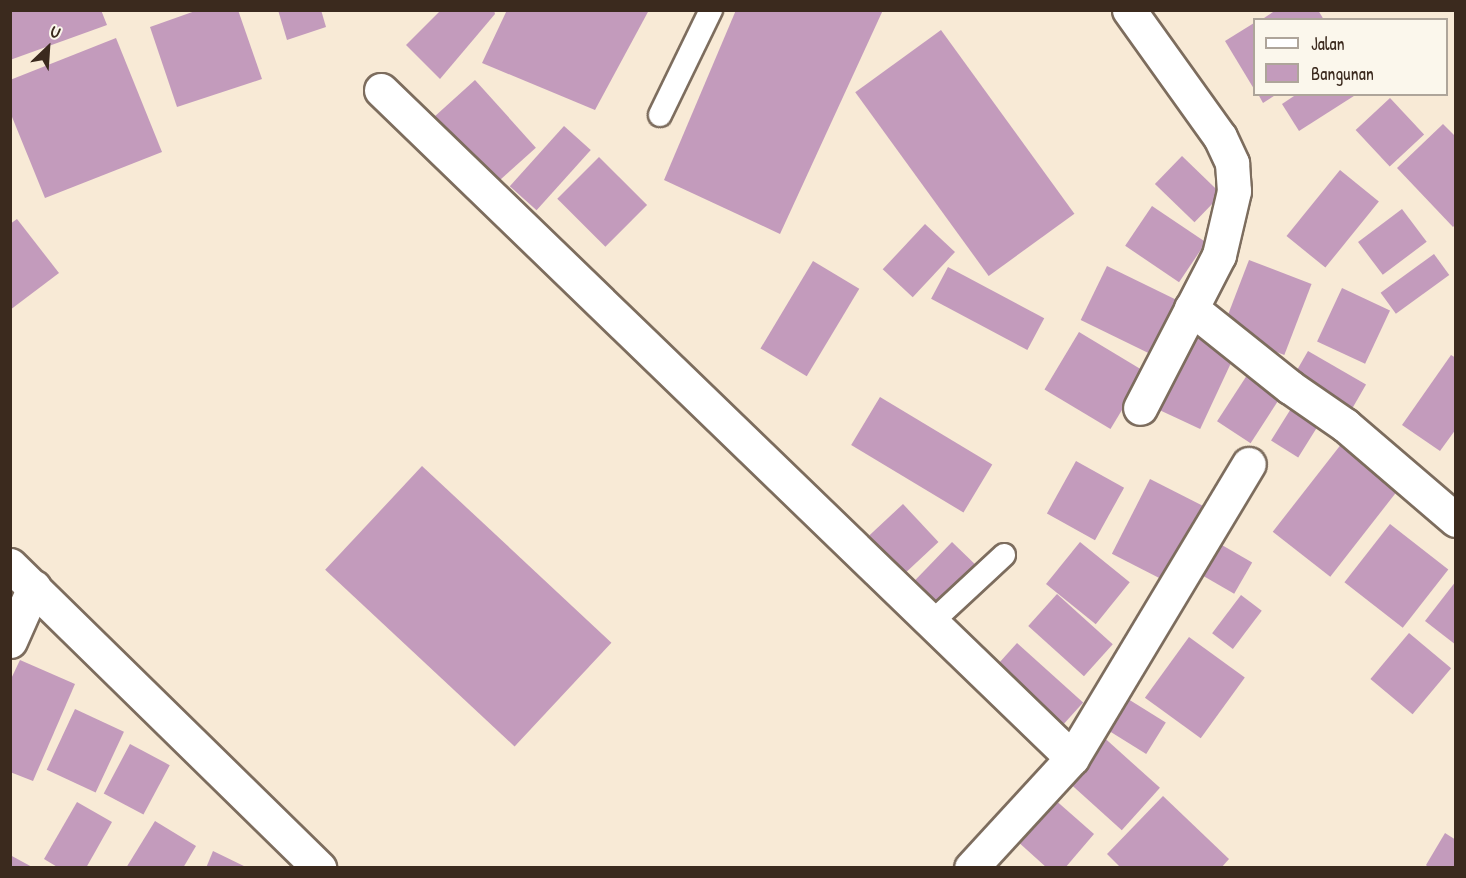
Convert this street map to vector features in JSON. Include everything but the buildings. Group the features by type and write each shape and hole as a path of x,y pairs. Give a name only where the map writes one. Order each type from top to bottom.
{"street":[{"path":"1129,10 1220,137 1232,163 1234,191 1219,255 1140,408"},
{"path":"381,90 933,621 1072,758"},
{"path":"1191,308 1290,387 1345,425 1455,520"},
{"path":"971,867 1044,792 1072,758 1249,464"},
{"path":"10,565 319,867"},
{"path":"10,641 34,587"}],"lane":[{"path":"660,115 711,10"},
{"path":"933,621 1004,555"}]}
